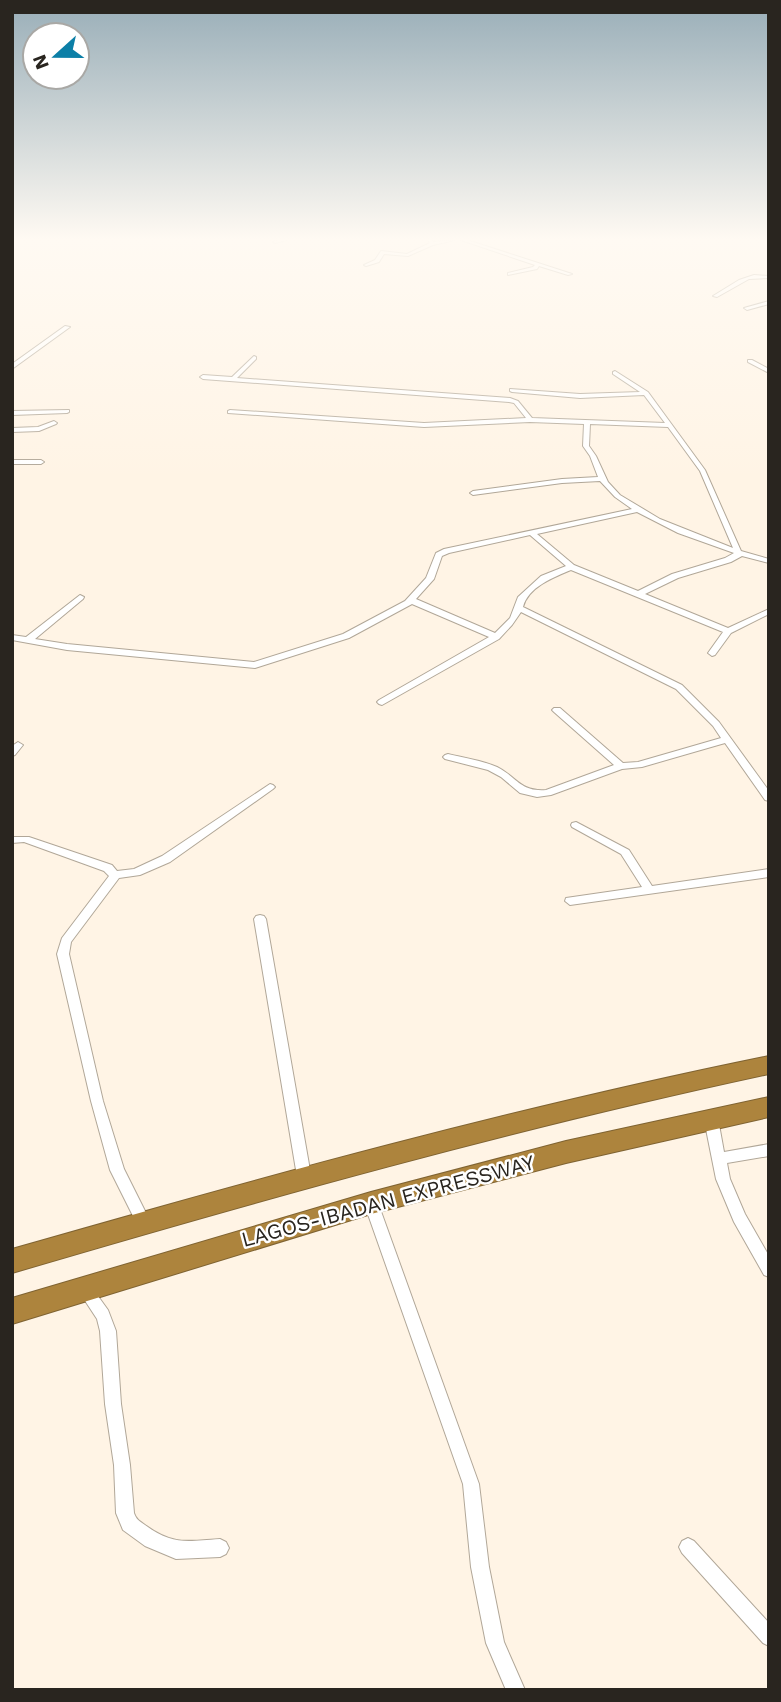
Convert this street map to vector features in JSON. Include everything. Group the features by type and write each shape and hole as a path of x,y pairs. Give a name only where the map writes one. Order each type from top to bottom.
{"highway":[{"path":"12,1261 304,1176 611,1100 769,1065"},
{"name":"LAGOS-IBADAN EXPRESSWAY","path":"12,1311 371,1203 566,1152 769,1107"}],"street":[{"path":"12,367 67,327"},
{"path":"234,377 254,358"},
{"path":"750,362 769,371"},
{"path":"615,373 646,393 703,471 739,554"},
{"path":"203,377 234,377 334,388 510,400 520,406 530,420"},
{"path":"510,400 518,378"},
{"path":"512,390 580,396 646,393"},
{"path":"12,413 66,411"},
{"path":"230,412 424,425 530,420 587,422 613,426 669,425"},
{"path":"587,422 586,446 597,458 603,479 613,492 638,510 712,545 769,561"},
{"path":"12,430 38,429 54,423"},
{"path":"12,462 41,462"},
{"path":"473,493 562,481 603,479"},
{"path":"12,636 66,647 255,665 346,636 410,600 430,579 439,555 638,510"},
{"path":"531,533 571,567 728,631"},
{"path":"637,594 675,576 728,561 739,554"},
{"path":"382,702 496,637 511,622 520,608 521,599 537,584 571,567"},
{"path":"28,640 80,597"},
{"path":"410,600 496,637"},
{"path":"520,608 679,687 701,707 727,739 769,798"},
{"path":"712,653 728,631 769,611"},
{"path":"557,710 621,766"},
{"path":"447,757 495,770 525,793 534,794 547,793 621,766 639,765 727,739"},
{"path":"144,1223 114,1158 97,1101 63,954 66,941 115,875 136,872 166,859 270,787"},
{"path":"576,825 618,846 649,890"},
{"path":"12,840 25,839 108,868 115,875"},
{"path":"570,901 769,873"},
{"path":"261,919 294,1103 304,1176"},
{"path":"711,1119 723,1179 739,1217 769,1270"},
{"path":"718,1159 769,1150"},
{"path":"371,1203 471,1484 480,1567 495,1643 516,1690"},
{"path":"85,1290 103,1315 108,1331 125,1513 130,1524 151,1540 176,1550 220,1548"},
{"path":"688,1547 769,1637"}]}
